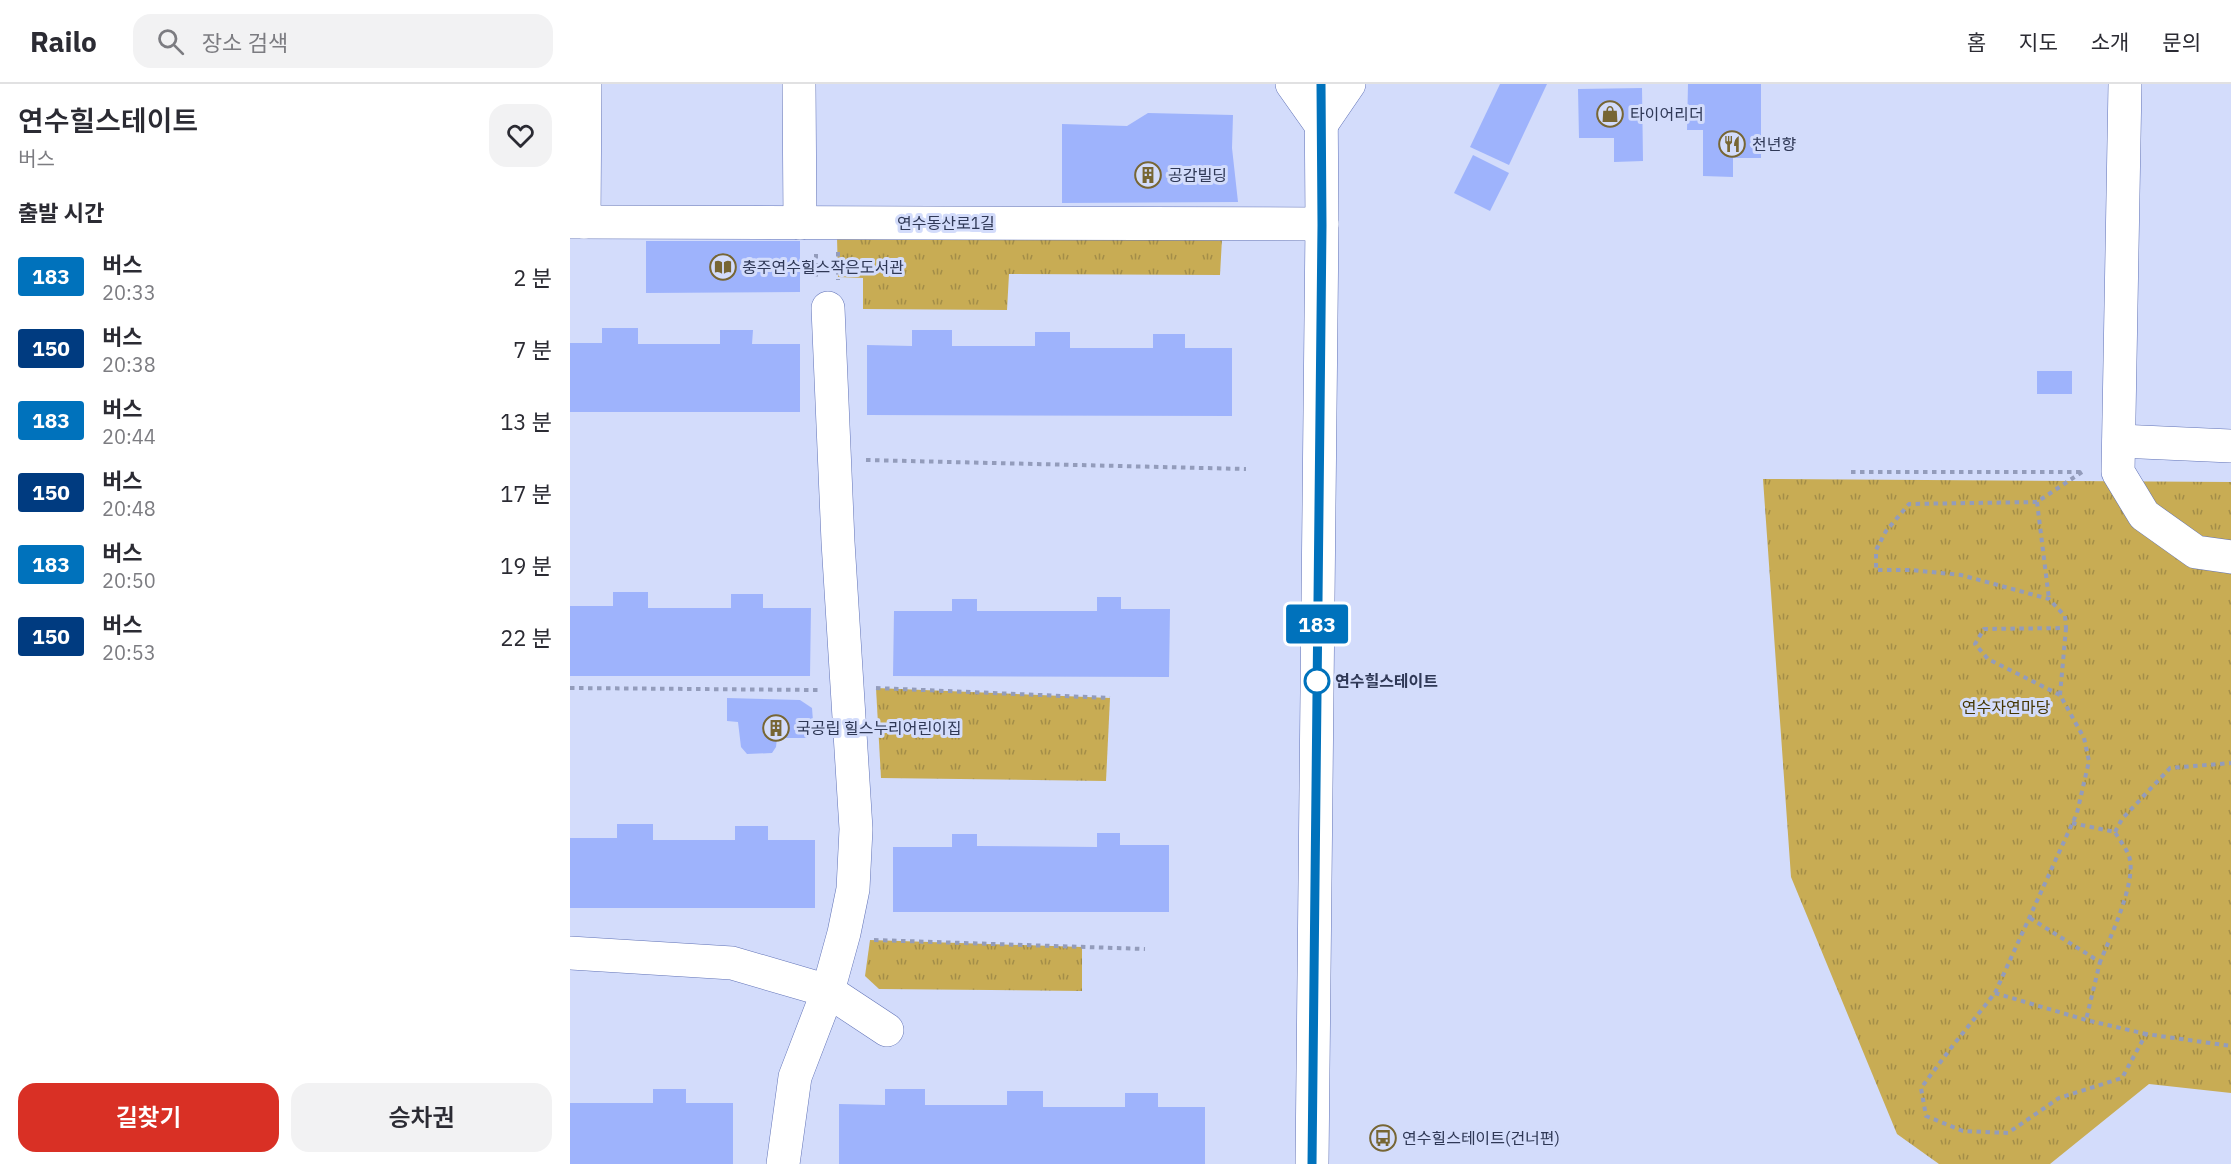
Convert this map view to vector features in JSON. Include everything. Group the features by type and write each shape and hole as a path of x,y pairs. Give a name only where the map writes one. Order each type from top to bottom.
{"street":[{"path":"577,222 585,84"},
{"path":"799,84 808,236"},
{"path":"1292,84 1322,125"},
{"path":"1312,1164 1322,225 1321,84"},
{"path":"1322,125 1349,84"},
{"path":"2126,84 2118,472 2144,515 2196,552 2231,557"},
{"name":"연수동산로1길","path":"577,222 808,236 1322,225"},
{"path":"783,1164 795,1077 828,991 853,889 856,829 838,542 827,293"},
{"path":"2119,441 2231,446"},
{"path":"570,953 732,963 828,991 887,1030"}],"path":[{"path":"808,236 827,293"},
{"path":"827,293 838,247"},
{"path":"856,460 1246,469"},
{"path":"1851,472 2082,472 2037,502 1909,504 1886,531 1876,550 1876,570 1911,570 1961,575 2049,599 2065,616 2060,695"},
{"path":"2037,502 2049,599"},
{"path":"2066,628 1984,629 1975,644 1988,659 2060,695 2084,738 2089,761 2078,813 1995,993 1921,1088 1926,1116 1963,1131 2008,1133 2059,1098 2122,1078 2146,1034"},
{"path":"570,688 825,690"},
{"path":"876,688 1110,698"},
{"path":"2115,832 2122,819 2170,768 2231,763"},
{"path":"2072,823 2115,832 2130,859 2130,879 2120,914 2100,962 2086,1020"},
{"path":"2030,918 2100,962"},
{"path":"870,940 1145,949"},
{"path":"1995,993 2086,1020 2146,1034 2231,1046"}],"green space":[{"path":"837,237 1222,239 1220,275 1009,274 1007,310 863,309 863,278 838,277"},
{"name":"연수자연마당","path":"1763,479 2231,482 2231,1093 2149,1084 2050,1164 1939,1164 1897,1134 1791,877"},
{"path":"876,688 1110,698 1106,781 881,778"},
{"path":"870,940 1082,947 1082,991 879,989 865,976"}],"building":[{"path":"1500,84 1547,84 1509,165 1470,147"},
{"name":"천년향","path":"1688,84 1761,84 1761,158 1733,158 1733,177 1703,176 1703,130 1687,130"},
{"name":"타이어리더","path":"1642,88 1643,161 1614,162 1614,138 1579,138 1578,89"},
{"name":"공감빌딩","path":"1148,113 1233,115 1232,148 1238,202 1062,203 1062,124 1127,126"},
{"path":"1473,155 1509,173 1490,211 1454,193"},
{"path":"646,241 800,241 800,292 646,293"},
{"path":"602,328 638,328 638,344 720,344 720,330 753,330 752,344 800,344 800,412 570,412 570,343 602,343"},
{"path":"912,330 952,330 952,346 1035,346 1035,332 1070,332 1070,348 1153,348 1153,334 1185,334 1185,348 1232,348 1232,416 867,415 867,345 912,346"},
{"path":"2037,371 2072,371 2072,394 2037,394"},
{"path":"613,592 648,592 648,608 731,608 731,594 763,594 763,608 811,608 810,676 570,676 570,606 613,606"},
{"path":"1097,597 1121,597 1121,609 1170,609 1169,677 893,676 894,611 952,611 952,599 977,599 977,611 1097,611"},
{"name":"국공립 힐스누리어린이집","path":"727,698 800,700 812,708 814,734 806,738 777,738 776,747 772,753 747,754 741,747 738,722 727,721"},
{"path":"617,824 653,824 653,840 735,840 735,826 768,826 768,840 815,840 815,908 570,908 570,838 617,838"},
{"path":"1097,833 1120,833 1120,845 1169,845 1169,912 893,912 893,847 952,847 952,834 977,834 977,846 1097,847"},
{"path":"653,1089 686,1089 686,1103 733,1103 733,1164 570,1164 570,1103 653,1103"},
{"path":"885,1089 925,1089 925,1105 1007,1105 1007,1091 1043,1091 1043,1107 1125,1107 1125,1093 1158,1093 1158,1107 1205,1107 1205,1164 839,1164 839,1104 885,1105"}],"bus line":[{"name":"183","path":"1312,1164 1322,225 1321,84"}],"place":[{"name":"타이어리더","path":"1610,114"},
{"name":"천년향","path":"1732,144"},
{"name":"공감빌딩","path":"1148,175"},
{"name":"충주연수힐스작은도서관","path":"723,267"},
{"name":"연수힐스테이트","path":"1317,681"},
{"name":"국공립 힐스누리어린이집","path":"776,728"},
{"name":"연수힐스테이트(건너편)","path":"1383,1138"}]}
